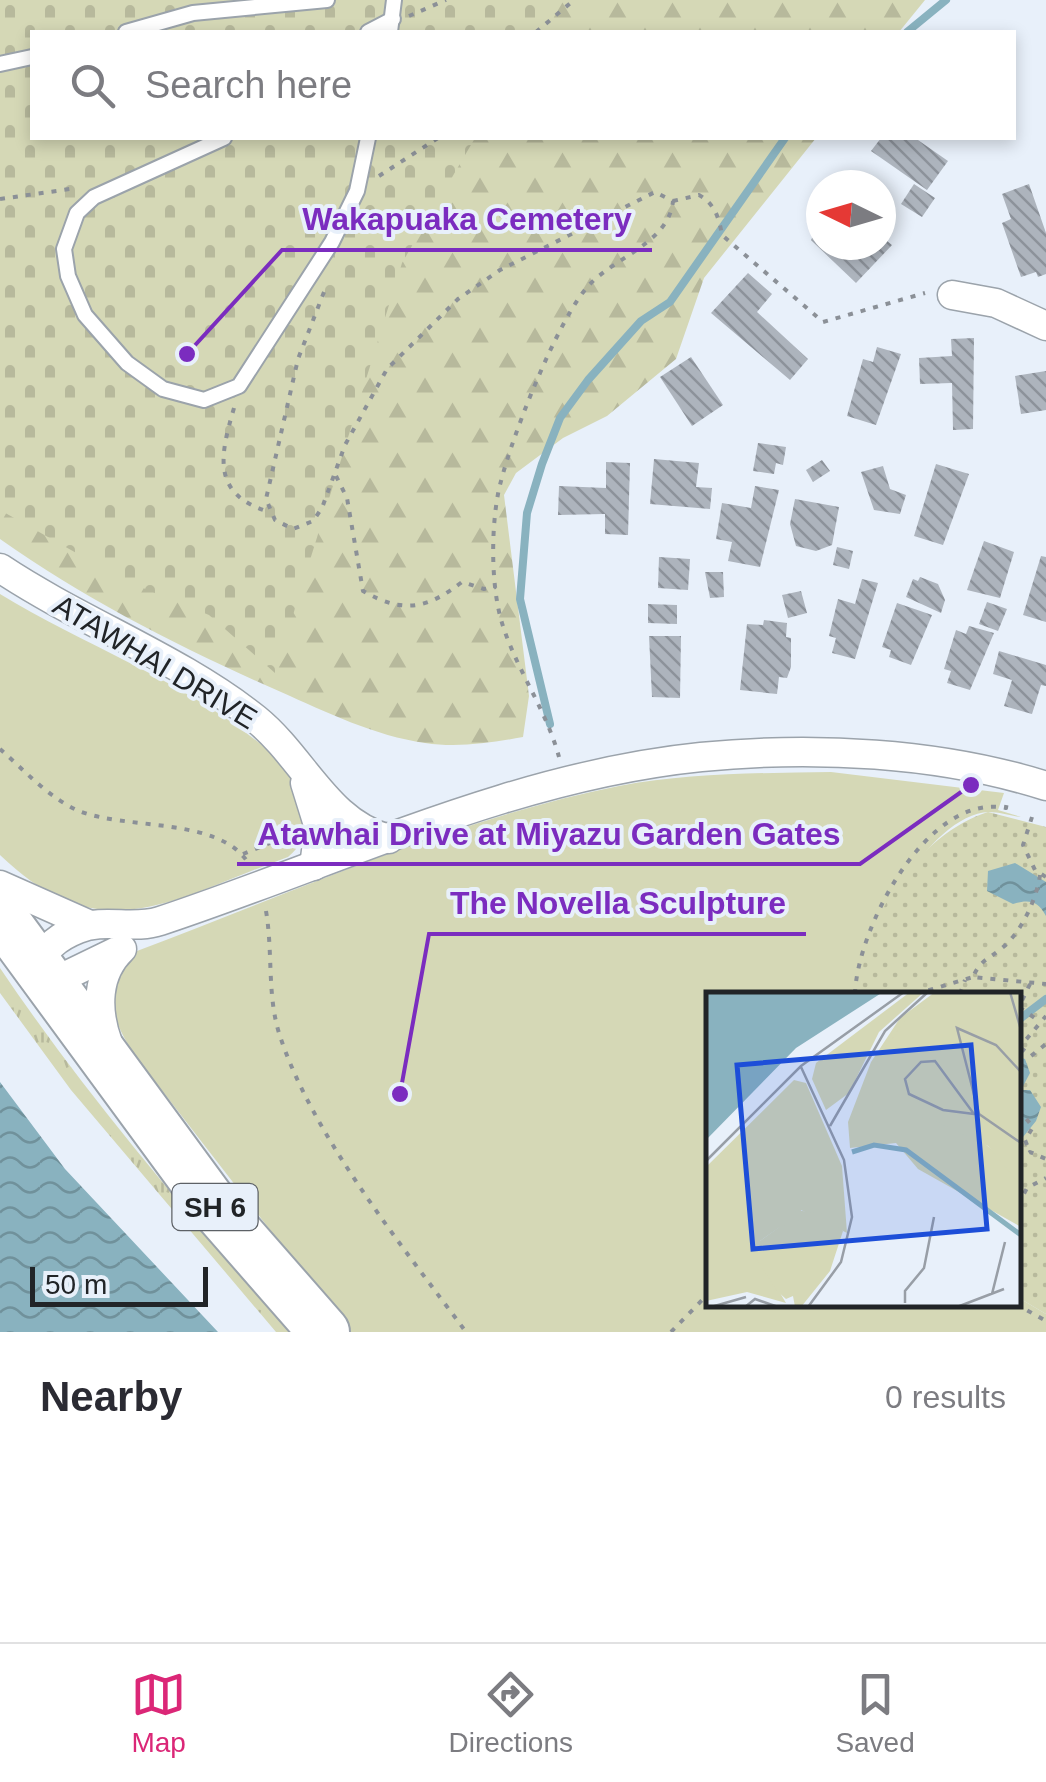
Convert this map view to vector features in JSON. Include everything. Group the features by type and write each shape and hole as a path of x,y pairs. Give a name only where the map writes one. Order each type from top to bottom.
{"highway":[{"name":"SH 6","path":"0,915 213,1205 324,1332"}],"street":[{"path":"939,294 996,303 1046,326"},
{"name":"ATAWHAI DRIVE","path":"0,568 240,708 274,734 343,817 389,839"},
{"path":"154,923 119,950 60,979 42,976 40,964 51,944 90,925 154,923 566,780 690,758 785,754 980,768 1046,786"},
{"name":"ATAWHAI DRIVE","path":"301,766 319,828 314,866"},
{"path":"0,885 90,925"},
{"path":"119,950 104,975 99,1006 105,1037 126,1089"}],"lane":[{"path":"133,30 193,13 327,0"},
{"path":"392,26 394,0"},
{"path":"0,64 30,57"},
{"path":"219,140 121,182 77,213 64,250 68,276 86,314 127,364 163,389 204,400 239,386 332,242 358,191 368,140"}],"path":[{"path":"392,26 446,0"},
{"path":"538,30 574,0"},
{"path":"358,191 435,140"},
{"path":"0,200 121,182"},
{"path":"239,386 226,436 224,473 243,504 269,512 283,525 302,528 322,508 346,445 387,369 458,299 500,270 590,227 640,196 655,192 673,201 699,195 719,219 722,235 824,322 939,294"},
{"path":"566,780 550,724 502,623 498,493 532,390 587,287 664,228 673,201"},
{"path":"269,512 266,499 276,444 298,359 332,273 332,242"},
{"path":"336,476 347,498 363,590 388,605 434,604 462,582 484,589 498,587"},
{"path":"0,748 42,787 80,811 212,836 242,854 306,829"},
{"path":"855,992 866,938 893,886 927,841 961,812 976,806 1006,808"},
{"path":"973,977 986,956 1002,948 1031,906 1043,876 1023,845 1032,818"},
{"path":"265,905 274,1016 298,1077 371,1200 466,1332"},
{"path":"922,992 973,977 1046,984"},
{"path":"961,992 966,978"},
{"path":"1021,1005 1031,982"},
{"path":"1021,1008 1039,1021"},
{"path":"1021,1047 1046,1016"},
{"path":"1021,1049 1031,1056 1046,1044"},
{"path":"1021,1113 1033,1127 1022,1140 1030,1152 1046,1159"},
{"path":"1021,1158 1030,1152"},
{"path":"1021,1201 1027,1188 1046,1178"},
{"path":"671,1332 706,1296"},
{"path":"1021,1307 1046,1321"}],"green space":[{"path":"0,0 556,0 538,30 30,30 30,140 474,140 402,263 275,673 209,615 126,581 0,510"},
{"path":"410,0 925,0 901,30 401,30"},
{"path":"394,140 814,140 704,278 676,359 607,416 563,438 516,473 504,495 529,696 523,737 474,744 437,744 406,740 351,722 244,676 137,623 0,539 0,299"},
{"path":"0,594 202,703 264,747 285,770 301,800 304,831 299,845 288,857 209,888 140,908 106,910 72,903 37,885 0,855"},
{"path":"831,772 1004,793 998,810 1021,817 989,812 966,818 943,834 922,857 885,914 872,944 861,992 706,992 706,1307 1021,1307 1021,1299 1046,1314 1046,1332 349,1332 136,1057 120,1029 113,1003 125,965 137,951 496,817 619,786 752,773"},
{"path":"988,812 1046,827 1046,1314 1021,1299 1021,992 861,992 871,938 898,884 917,860 962,823"},
{"path":"0,968 103,1109 290,1332 276,1332 71,1090 0,993"}],"water":[{"path":"1015,863 1046,882 1046,916 1032,902 1013,904 987,891 988,871"},
{"path":"1021,1058 1030,1073 1021,1090"},
{"path":"0,1082 65,1169 218,1332 0,1332"},
{"path":"1021,1090 1030,1090 1041,1107 1036,1121 1021,1140"}],"building":[{"path":"879,140 918,140 948,161 927,190 871,151"},
{"path":"914,184 935,198 922,217 901,204"},
{"path":"1029,184 1046,233 1046,274 1038,277 1036,272 1021,277 1002,223 1011,219 1002,194"},
{"path":"832,260 878,260 856,283"},
{"path":"748,273 772,294 757,312 808,359 790,380 711,313"},
{"path":"974,338 973,429 953,430 952,383 920,384 919,358 952,356 951,339"},
{"path":"877,347 901,354 876,425 847,416 863,359 873,362"},
{"path":"691,357 723,405 692,426 660,377"},
{"path":"1046,371 1046,410 1021,414 1015,376"},
{"path":"758,443 786,447 783,465 776,463 774,474 753,471"},
{"path":"654,459 699,463 696,487 712,488 710,509 650,504"},
{"path":"822,460 830,471 813,482 806,470"},
{"path":"606,462 630,463 628,535 605,534 605,514 558,515 559,486 606,488"},
{"path":"936,464 969,474 943,545 914,536"},
{"path":"883,466 890,489 906,495 900,514 874,510 861,472"},
{"path":"755,486 779,490 760,567 728,561 732,542 716,539 722,503 751,508"},
{"path":"795,499 839,507 832,545 816,551 796,546 790,524"},
{"path":"984,541 1014,552 1000,598 967,590"},
{"path":"837,547 853,551 849,569 833,565"},
{"path":"1041,556 1046,557 1046,622 1023,615"},
{"path":"659,557 690,559 688,590 658,588"},
{"path":"705,572 723,572 724,597 710,598"},
{"path":"920,577 938,584 945,600 941,613 906,597 913,579 918,581"},
{"path":"862,579 878,583 855,659 832,653 836,638 829,636 838,599 855,604"},
{"path":"801,591 807,613 788,618 782,595"},
{"path":"987,602 1007,609 998,631 979,624"},
{"path":"897,603 932,615 911,665 889,657 891,650 882,647"},
{"path":"648,604 677,605 677,624 648,623"},
{"path":"764,620 787,623 786,637 791,638 791,667 787,678 779,677 777,694 740,690 747,624 763,625"},
{"path":"969,626 994,633 970,690 947,683 951,671 944,669 956,630 966,634"},
{"path":"649,636 681,636 680,698 652,697"},
{"path":"999,651 1046,665 1046,686 1041,685 1032,714 1004,706 1012,680 993,674"}],"waterway":[{"path":"909,30 946,0"},
{"path":"550,724 520,599 527,513 560,418 641,321 670,302 784,140"},
{"path":"1021,1018 1046,999"}],"place":[{"name":"Wakapuaka Cemetery","path":"187,354"},
{"name":"Atawhai Drive at Miyazu Garden Gates","path":"971,785"},
{"name":"The Novella Sculpture","path":"400,1094"}]}
